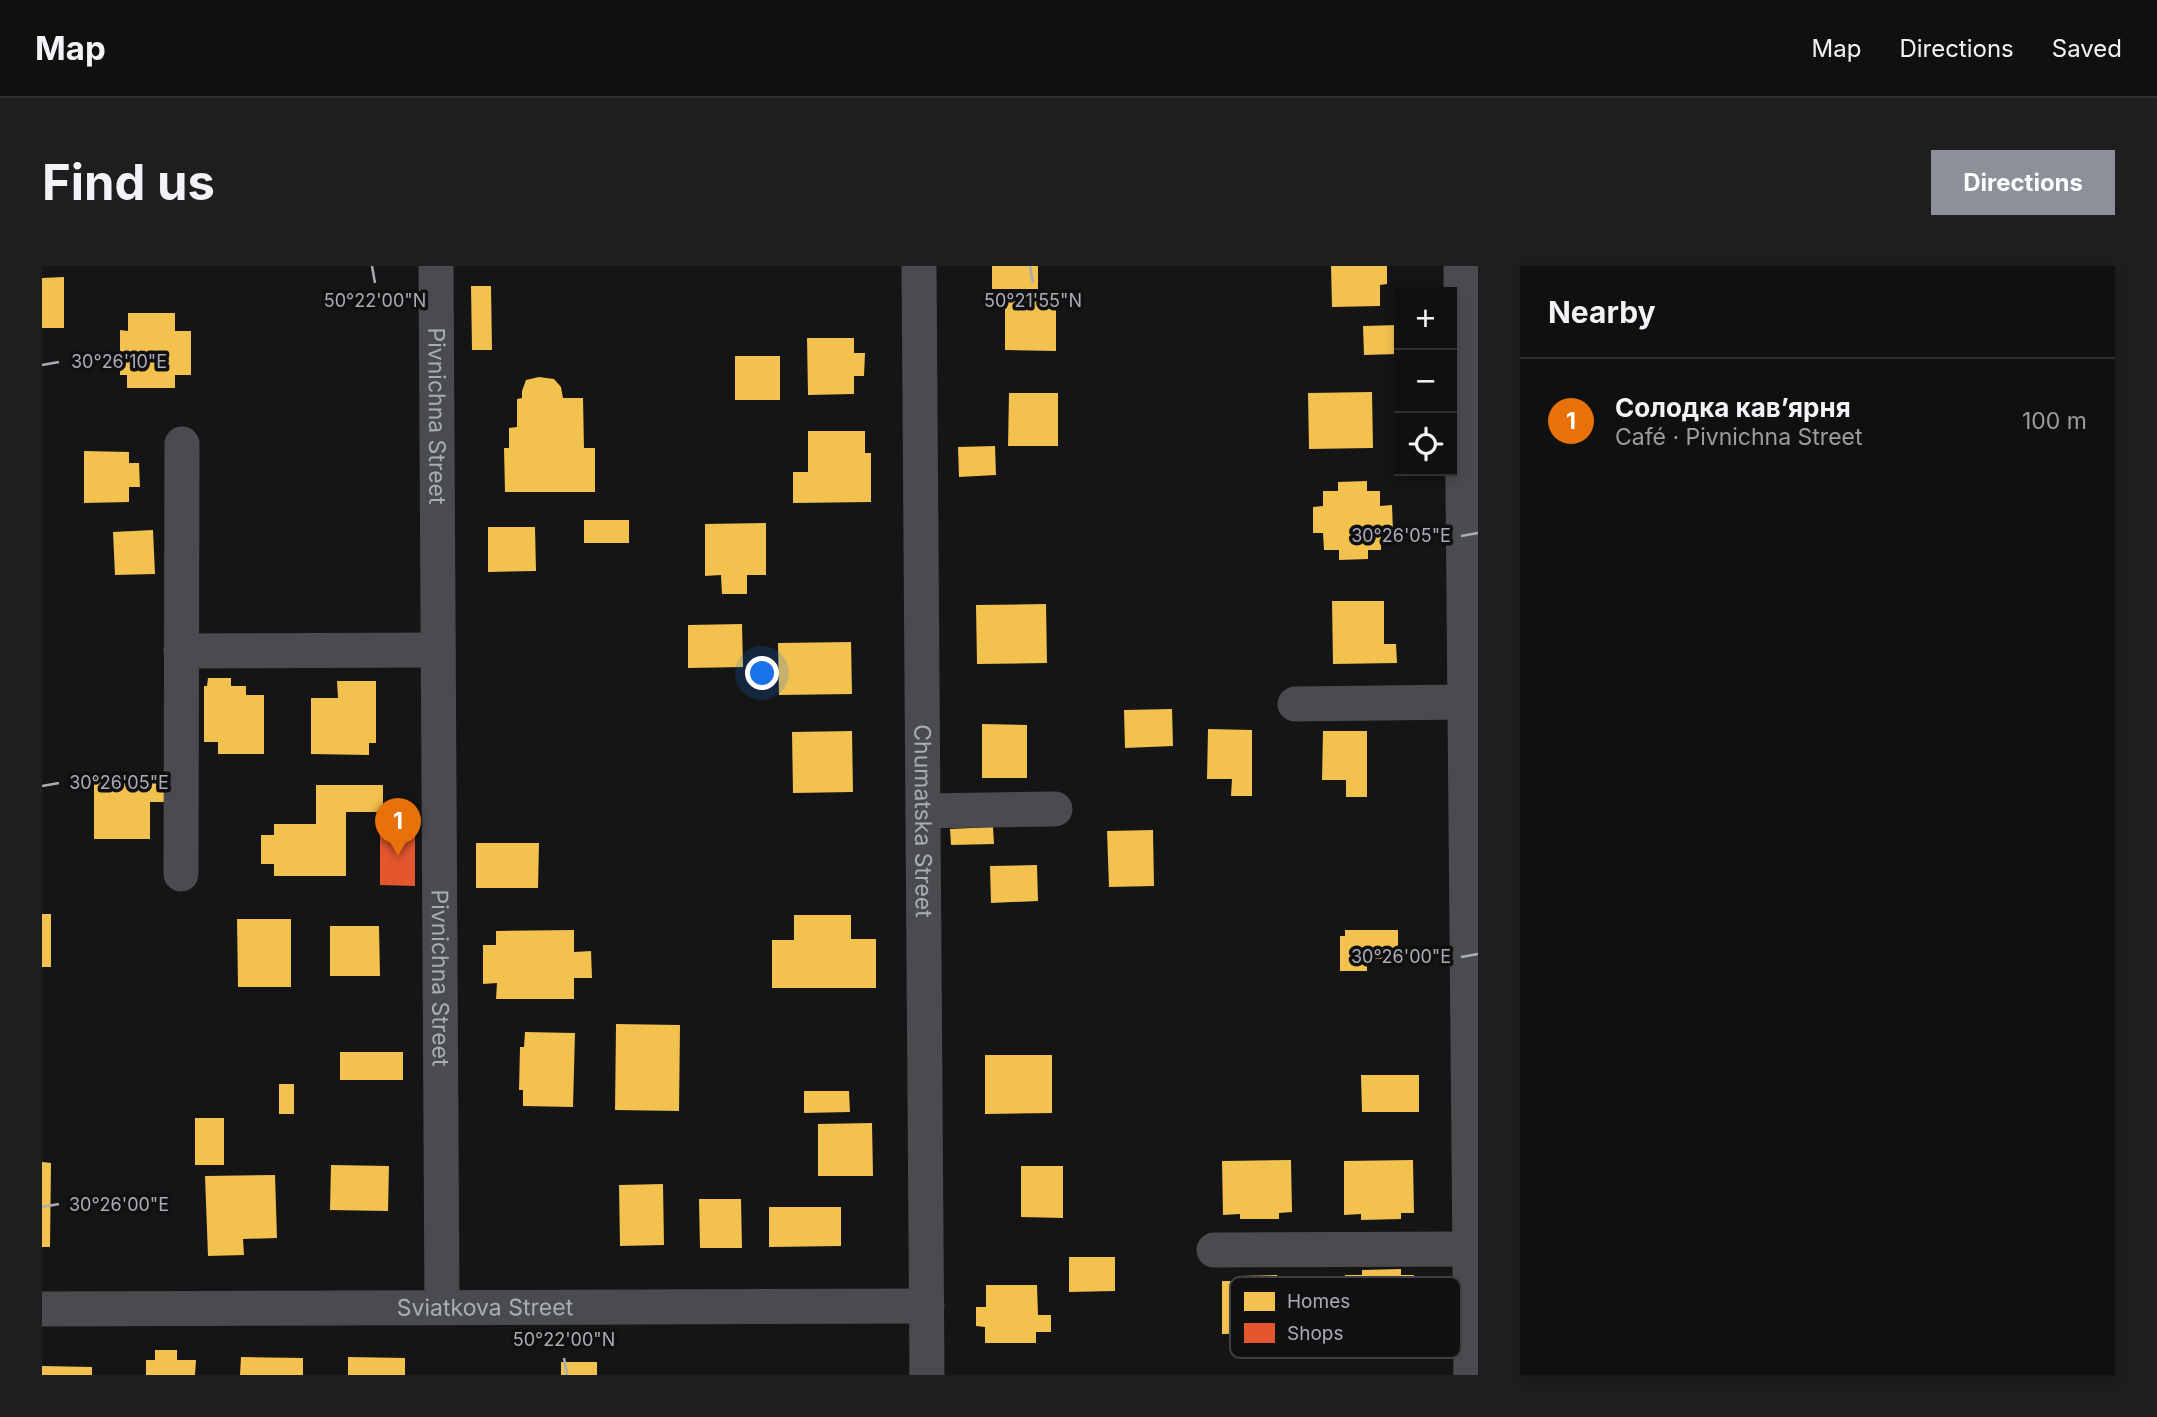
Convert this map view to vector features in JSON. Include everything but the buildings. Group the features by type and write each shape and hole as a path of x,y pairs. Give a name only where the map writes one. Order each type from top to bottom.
{"street":[{"name":"Pivnichna Street","path":"436,266 442,1307"},
{"name":"Chumatska Street","path":"919,266 927,1375"},
{"path":"1461,266 1471,1375"},
{"path":"181,874 182,444"},
{"path":"181,651 438,650"},
{"path":"1295,704 1464,702"},
{"path":"923,811 1055,809"},
{"path":"1214,1250 1470,1249"},
{"name":"Sviatkova Street","path":"42,1309 927,1306"}],"place":[{"name":"Солодка кав’ярня","path":"398,856"}]}
